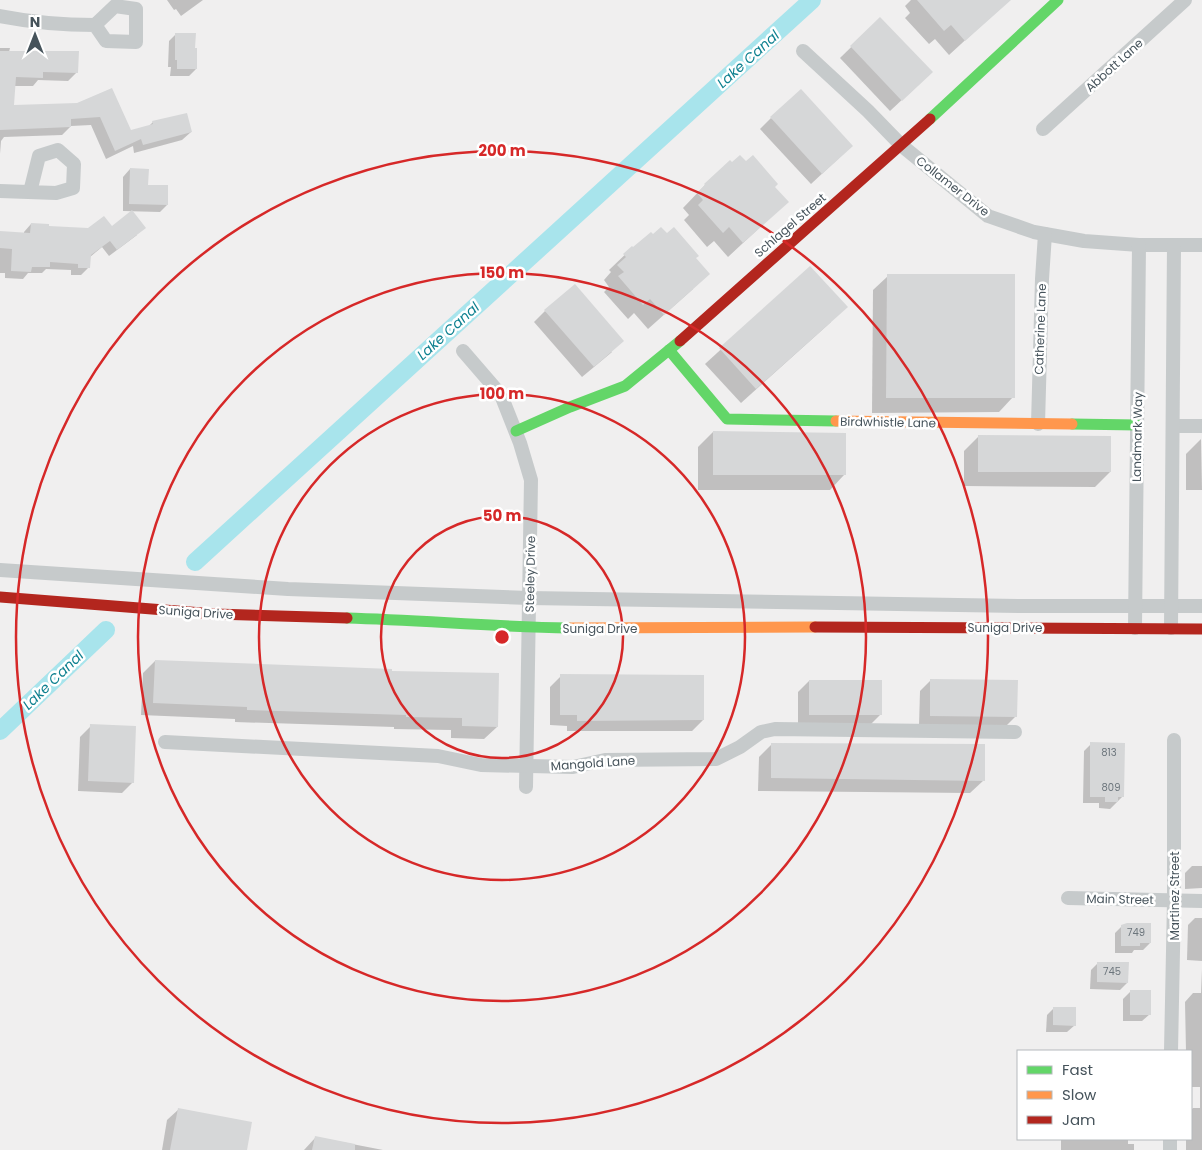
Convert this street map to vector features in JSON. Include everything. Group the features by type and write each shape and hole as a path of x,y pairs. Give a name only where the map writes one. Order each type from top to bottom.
{"street":[{"name":"Schlagel Street","path":"516,431 570,407 625,386 669,350 901,145 1058,0"},
{"name":"Abbott Lane","path":"1043,129 1185,0"},
{"path":"0,16 25,21 95,25"},
{"name":"Collamer Drive","path":"802,51 868,111 901,145 988,216 1045,234 1084,242 1174,246 1202,245"},
{"path":"0,192 30,192"},
{"name":"Catherine Lane","path":"1038,424 1045,234"},
{"name":"Landmark Way","path":"1135,628 1138,245"},
{"path":"1171,628 1174,246"},
{"name":"Birdwhistle Lane","path":"669,350 727,419 1138,425"},
{"name":"Steeley Drive","path":"463,351 501,395 516,431 531,480 526,787"},
{"path":"1174,426 1202,426"},
{"name":"Suniga Drive","path":"0,570 288,589 530,598 1202,606"},
{"name":"Suniga Drive","path":"0,597 215,614 424,620 529,627 1202,629"},
{"name":"Mangold Lane","path":"165,742 438,756 481,765 573,767 605,760 716,759 740,747 761,732 775,729 1015,732"},
{"name":"Martinez Street","path":"1171,1050 1174,901 1174,740"},
{"name":"Main Street","path":"1068,898 1202,901"}],"building":[{"path":"917,0 1011,0 965,41 951,25 944,31"},
{"path":"880,17 933,72 902,101 850,46"},
{"path":"175,33 196,33 197,69 177,69"},
{"path":"0,51 79,51 78,73 43,72 43,78 16,77 14,105 77,103 112,88 131,130 153,124 152,121 187,113 192,132 143,145 141,139 115,151 100,117 71,119 71,127 0,130"},
{"path":"801,89 853,146 822,174 770,117"},
{"path":"740,155 746,161 753,155 778,184 775,187 789,202 743,243 729,227 723,233 698,205 703,200 697,193 730,160 732,162"},
{"path":"130,168 149,169 148,185 168,185 168,205 129,204"},
{"path":"132,210 146,228 117,250 110,241 91,255 90,268 78,268 78,264 50,262 50,267 32,267 31,272 11,271 12,249 0,248 0,231 30,233 31,223 88,228 104,216 112,226"},
{"path":"661,227 667,233 674,227 699,256 696,258 710,274 664,315 650,299 643,305 618,276 624,272 617,265 626,257 623,254 632,246"},
{"path":"810,266 848,307 756,389 719,348"},
{"path":"887,274 1015,274 1015,398 886,398"},
{"path":"575,284 624,341 594,367 544,310"},
{"path":"713,431 846,433 846,475 713,475"},
{"path":"978,435 1111,436 1111,472 978,472"},
{"path":"155,660 392,669 392,671 499,673 498,727 462,726 462,718 247,710 247,707 153,703"},
{"path":"560,674 704,675 704,720 577,721 577,715 560,715"},
{"path":"930,679 1018,680 1017,717 930,716"},
{"path":"809,680 882,680 882,715 809,715"},
{"path":"90,724 136,726 134,783 88,781"},
{"path":"1090,742 1125,743 1124,797 1118,797 1118,802 1105,802 1105,797 1090,797"},
{"path":"771,743 985,744 985,781 771,778"},
{"path":"1127,923 1151,923 1151,943 1140,943 1140,946 1121,946 1121,925"},
{"path":"1097,962 1129,962 1128,983 1097,982"},
{"path":"1130,990 1151,990 1151,1015 1130,1015"},
{"path":"1053,1007 1076,1007 1076,1026 1053,1025"},
{"path":"178,1108 252,1122 247,1150 170,1150"},
{"path":"315,1136 355,1144 355,1150 312,1150"}],"waterway":[{"name":"Lake Canal","path":"195,562 812,0"},
{"name":"Lake Canal","path":"0,731 106,630"}],"traffic: fast":[{"path":"930,119 1058,0"},
{"path":"516,431 570,407 625,386 680,341"},
{"path":"669,350 727,419 836,421"},
{"path":"1072,424 1138,425"},
{"path":"347,618 569,628"}],"traffic: slow":[{"path":"836,421 1072,424"},
{"path":"569,628 815,627"}],"traffic: jam":[{"path":"680,341 930,119"},
{"path":"0,597 215,614 347,618"},
{"path":"815,627 1202,629"}]}
